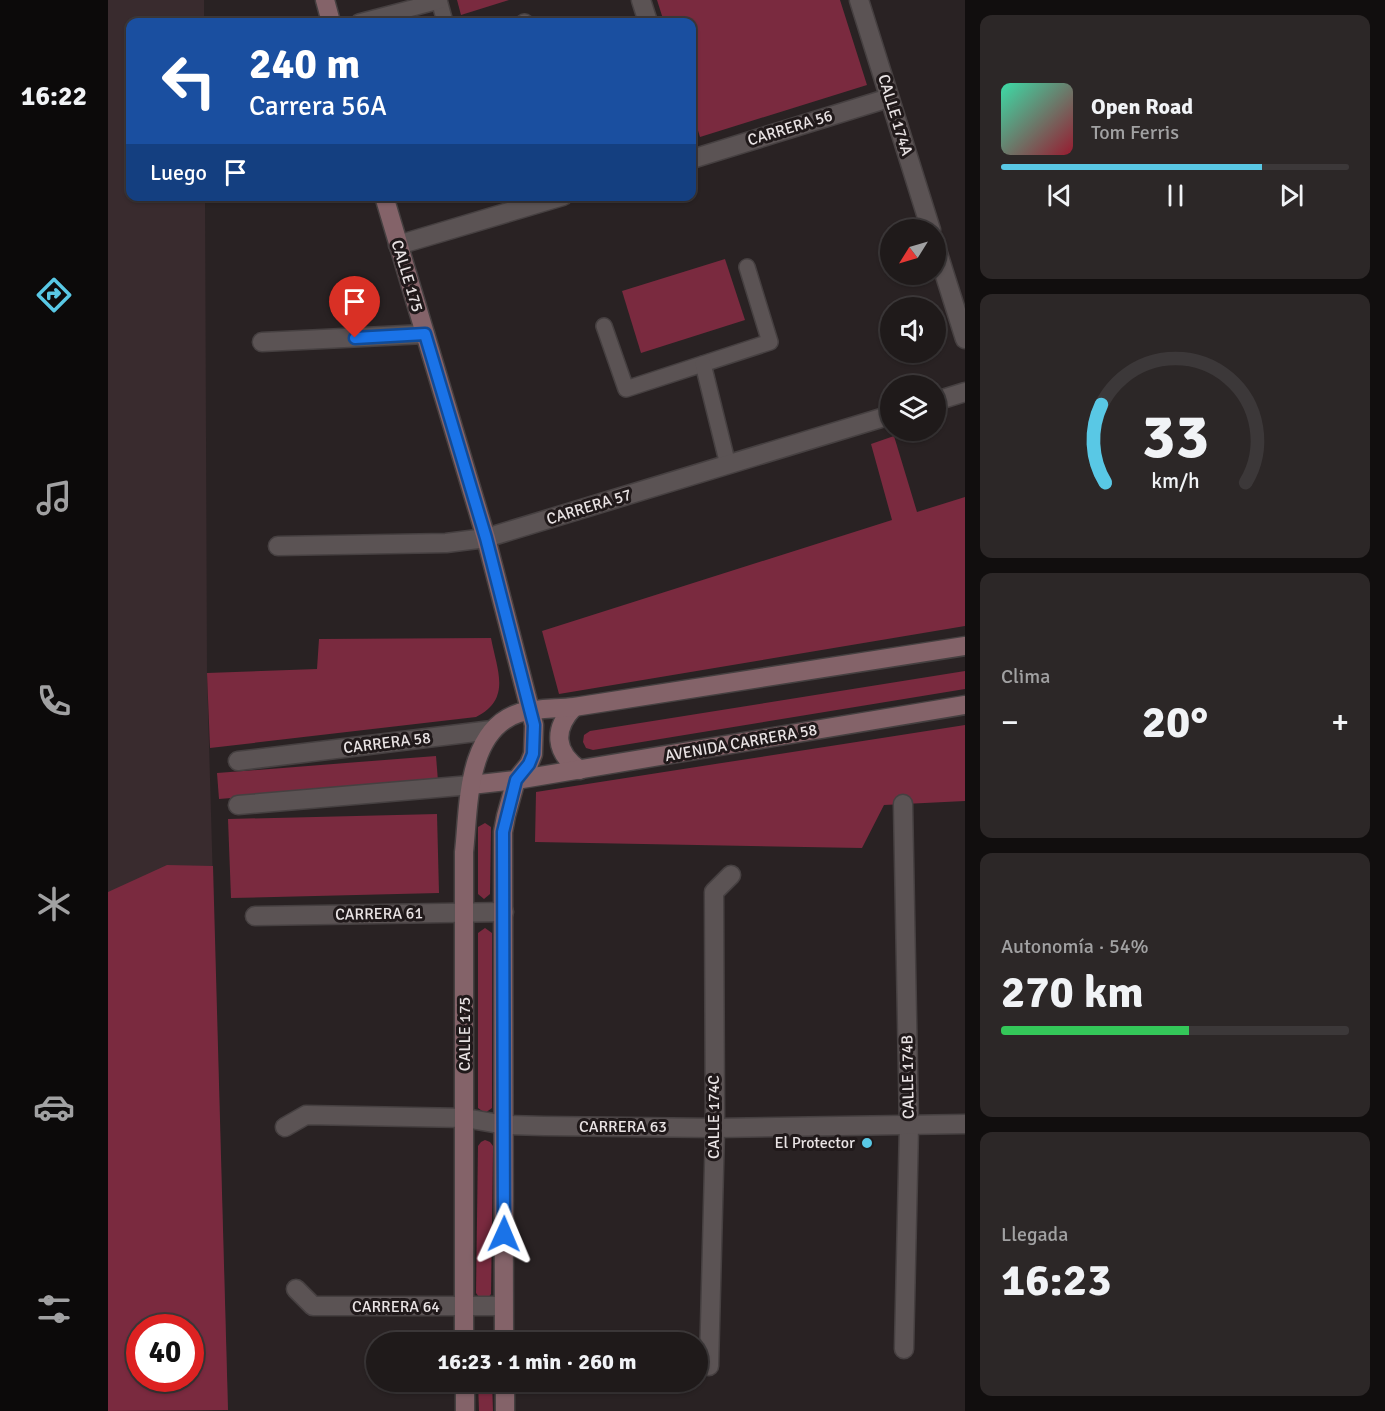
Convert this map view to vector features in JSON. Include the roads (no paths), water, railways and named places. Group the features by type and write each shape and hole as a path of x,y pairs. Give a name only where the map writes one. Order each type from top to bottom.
{"street":[{"path":"325,0 330,18"},
{"path":"641,0 647,18"},
{"name":"CALLE 174A","path":"859,0 928,219"},
{"name":"CARRERA 56","path":"696,158 889,98"},
{"name":"CALLE 175","path":"385,201 486,538 534,725 533,754 529,764 516,780 503,832 504,1332"},
{"path":"398,245 546,201"},
{"path":"946,279 965,339"},
{"path":"261,342 425,334"},
{"path":"946,398 965,392"},
{"name":"CARRERA 57","path":"278,546 446,543 486,538 880,418"},
{"path":"531,711 574,707 965,646"},
{"name":"AVENIDA CARRERA 58","path":"516,780 965,705"},
{"path":"574,707 563,722 559,740 562,753 580,770"},
{"name":"CARRERA 58","path":"238,761 492,730 502,721 518,713 531,711"},
{"name":"CALLE 175","path":"464,1332 464,852 471,785 476,761 486,737 492,730"},
{"path":"238,805 516,780"},
{"name":"CALLE 174B","path":"903,804 909,1126 904,1349"},
{"name":"CALLE 174C","path":"709,1366 715,1128 714,892 731,875"},
{"name":"CARRERA 61","path":"255,916 504,912"},
{"name":"CARRERA 63","path":"285,1127 306,1115 465,1118 505,1125 715,1128 965,1124"},
{"name":"CARRERA 64","path":"296,1289 313,1306 503,1306"},
{"path":"465,1392 465,1411"},
{"path":"504,1392 505,1411"}],"lane":[{"path":"374,18 439,1 444,18"},
{"path":"604,326 626,389 770,342 747,267"},
{"path":"703,364 728,465"}],"place":[{"name":"El Protector","path":"867,1143"}]}
